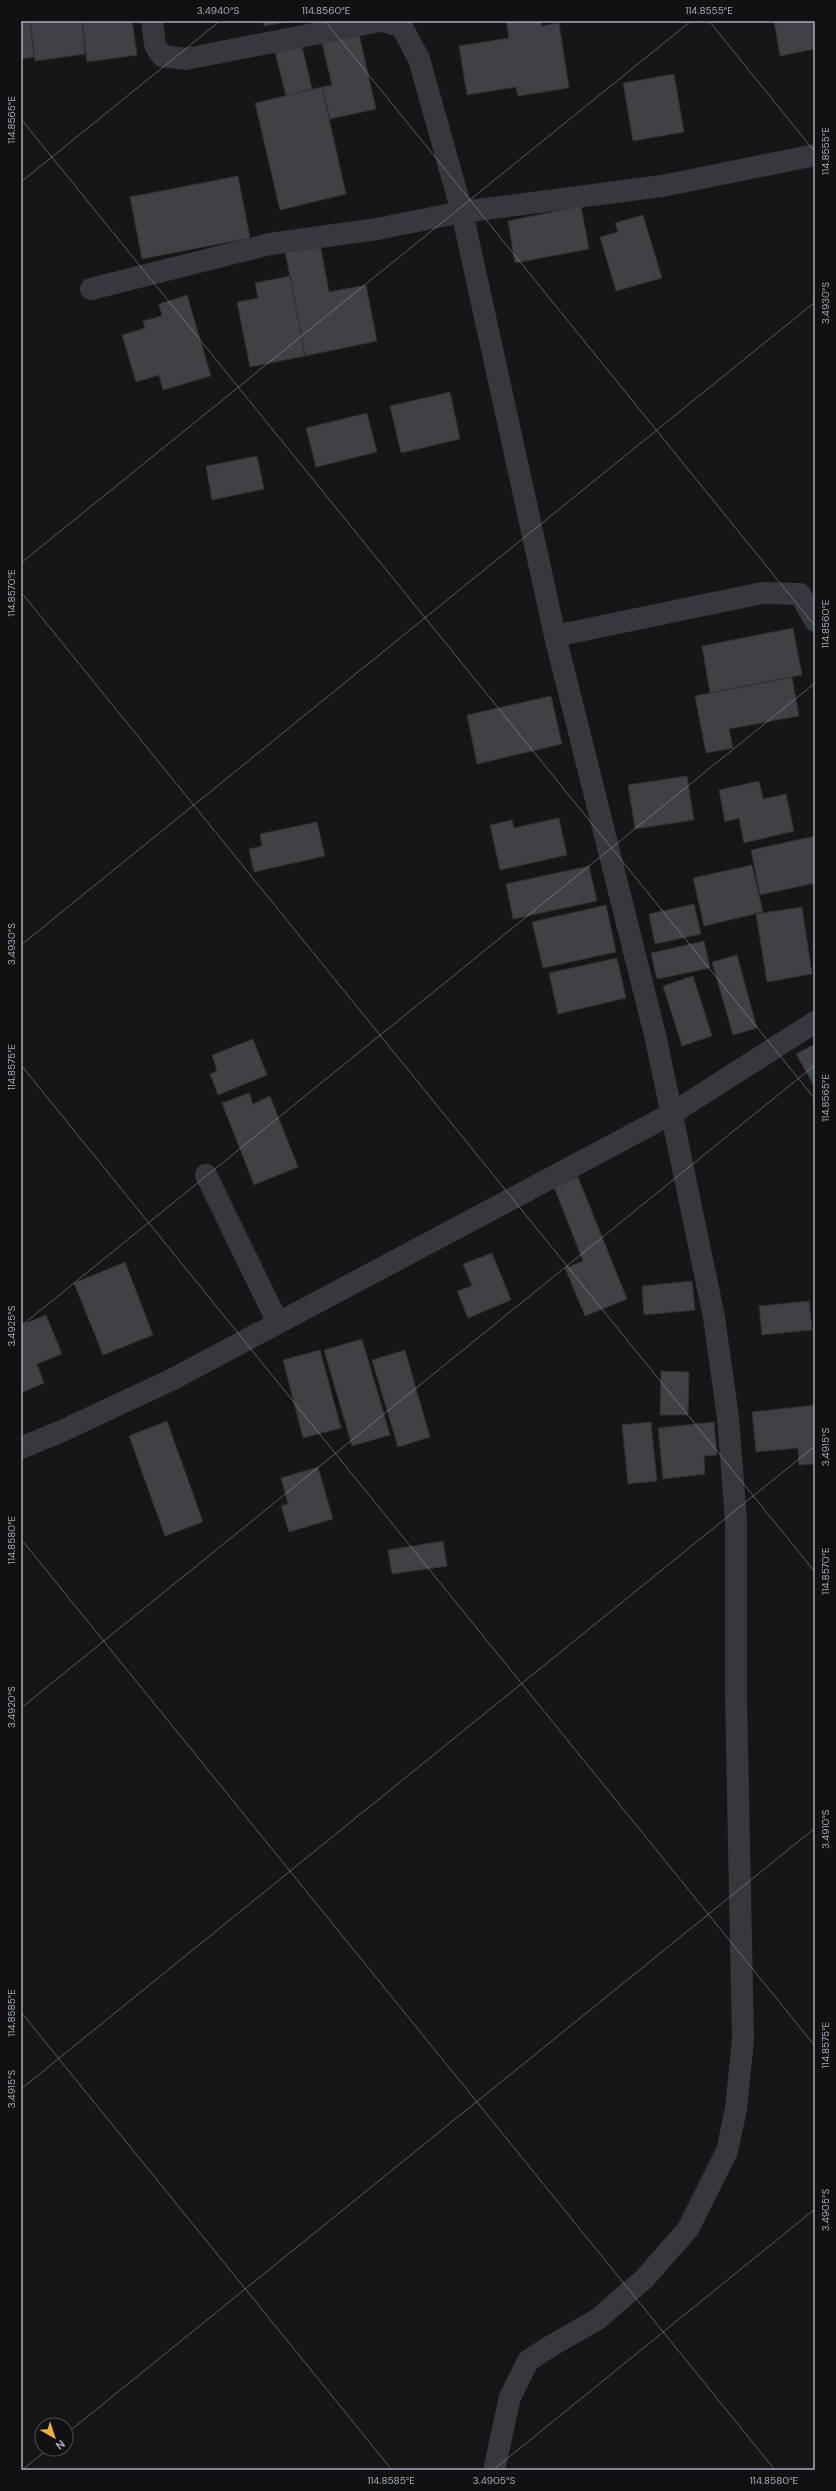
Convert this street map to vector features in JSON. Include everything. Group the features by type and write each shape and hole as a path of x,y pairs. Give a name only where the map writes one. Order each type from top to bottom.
{"street":[{"path":"152,21 155,45 162,56 186,59 380,21"},
{"path":"402,23 419,59 462,212 555,636 656,1039 714,1317 728,1418 736,1520 736,1705 743,2040 736,2109 727,2151 688,2229 644,2279 598,2319 549,2346 528,2361 510,2397 494,2470"},
{"path":"91,289 270,244 377,230 462,212 662,186 815,155"},
{"path":"555,636 762,593 800,594 815,621"},
{"path":"21,1448 64,1430 173,1378 671,1114 815,1022"},
{"path":"206,1175 278,1323"}],"building":[{"path":"21,21 30,21 34,57 21,59"},
{"path":"30,21 82,21 85,54 35,61"},
{"path":"82,21 132,21 137,55 87,62"},
{"path":"263,21 291,21 264,26"},
{"path":"506,21 541,21 542,26 559,23 569,88 518,96 516,87 467,95 459,46 509,38"},
{"path":"774,21 815,21 815,49 780,56"},
{"path":"359,34 376,109 330,119 322,87 332,85 322,43"},
{"path":"302,46 312,89 286,96 275,52"},
{"path":"674,74 684,132 633,141 623,83"},
{"path":"322,87 346,194 280,210 255,103"},
{"path":"238,176 250,238 142,259 130,197"},
{"path":"581,206 589,249 515,263 508,221"},
{"path":"643,215 662,278 616,291 600,237 618,232 615,223"},
{"path":"320,243 329,292 366,285 377,341 305,356 285,251"},
{"path":"290,276 305,356 250,367 237,302 258,298 255,283"},
{"path":"187,295 211,376 163,390 159,375 136,382 122,335 145,328 143,321 162,316 159,304"},
{"path":"450,392 460,439 401,453 390,406"},
{"path":"367,413 377,452 316,467 306,428"},
{"path":"257,456 264,489 212,500 206,466"},
{"path":"793,628 802,675 710,693 702,646"},
{"path":"792,677 799,716 729,729 733,748 706,753 695,696"},
{"path":"551,696 562,744 477,764 467,715"},
{"path":"687,776 694,820 635,829 628,785"},
{"path":"759,781 763,799 786,794 794,831 744,843 739,818 725,822 719,790"},
{"path":"559,818 567,855 500,870 490,825 512,820 514,828"},
{"path":"317,822 325,856 254,872 249,849 262,846 260,834"},
{"path":"815,836 815,883 760,895 751,850"},
{"path":"752,865 763,912 704,926 693,878"},
{"path":"589,866 597,901 513,919 506,884"},
{"path":"694,904 701,934 655,944 649,914"},
{"path":"606,905 616,952 543,968 532,922"},
{"path":"802,907 812,974 767,982 756,914"},
{"path":"704,941 710,968 657,979 651,953"},
{"path":"737,955 757,1028 733,1035 712,962"},
{"path":"617,958 626,998 558,1014 549,973"},
{"path":"693,976 712,1036 682,1046 663,986"},
{"path":"253,1039 267,1075 218,1095 210,1074 217,1071 212,1055"},
{"path":"815,1044 815,1088 796,1054"},
{"path":"249,1093 253,1104 270,1096 298,1167 254,1185 222,1103"},
{"path":"578,1177 627,1299 585,1316 565,1268 583,1261 554,1187"},
{"path":"492,1253 511,1300 468,1318 457,1291 472,1286 463,1264"},
{"path":"125,1262 153,1335 103,1355 74,1283"},
{"path":"692,1281 695,1310 644,1315 642,1286"},
{"path":"809,1301 812,1330 762,1335 759,1306"},
{"path":"46,1315 62,1354 37,1364 44,1383 21,1393 21,1325"},
{"path":"362,1339 390,1435 352,1446 324,1350"},
{"path":"320,1350 341,1428 303,1438 283,1360"},
{"path":"405,1350 430,1437 398,1447 372,1360"},
{"path":"661,1371 689,1372 688,1415 660,1415"},
{"path":"815,1405 815,1464 799,1465 798,1448 756,1452 752,1412"},
{"path":"167,1421 203,1522 165,1536 129,1436"},
{"path":"651,1422 657,1481 628,1484 622,1425"},
{"path":"714,1422 717,1455 704,1456 705,1474 663,1479 658,1428"},
{"path":"318,1467 333,1519 289,1532 281,1506 288,1504 281,1478"},
{"path":"443,1541 447,1566 392,1574 388,1550"}]}
